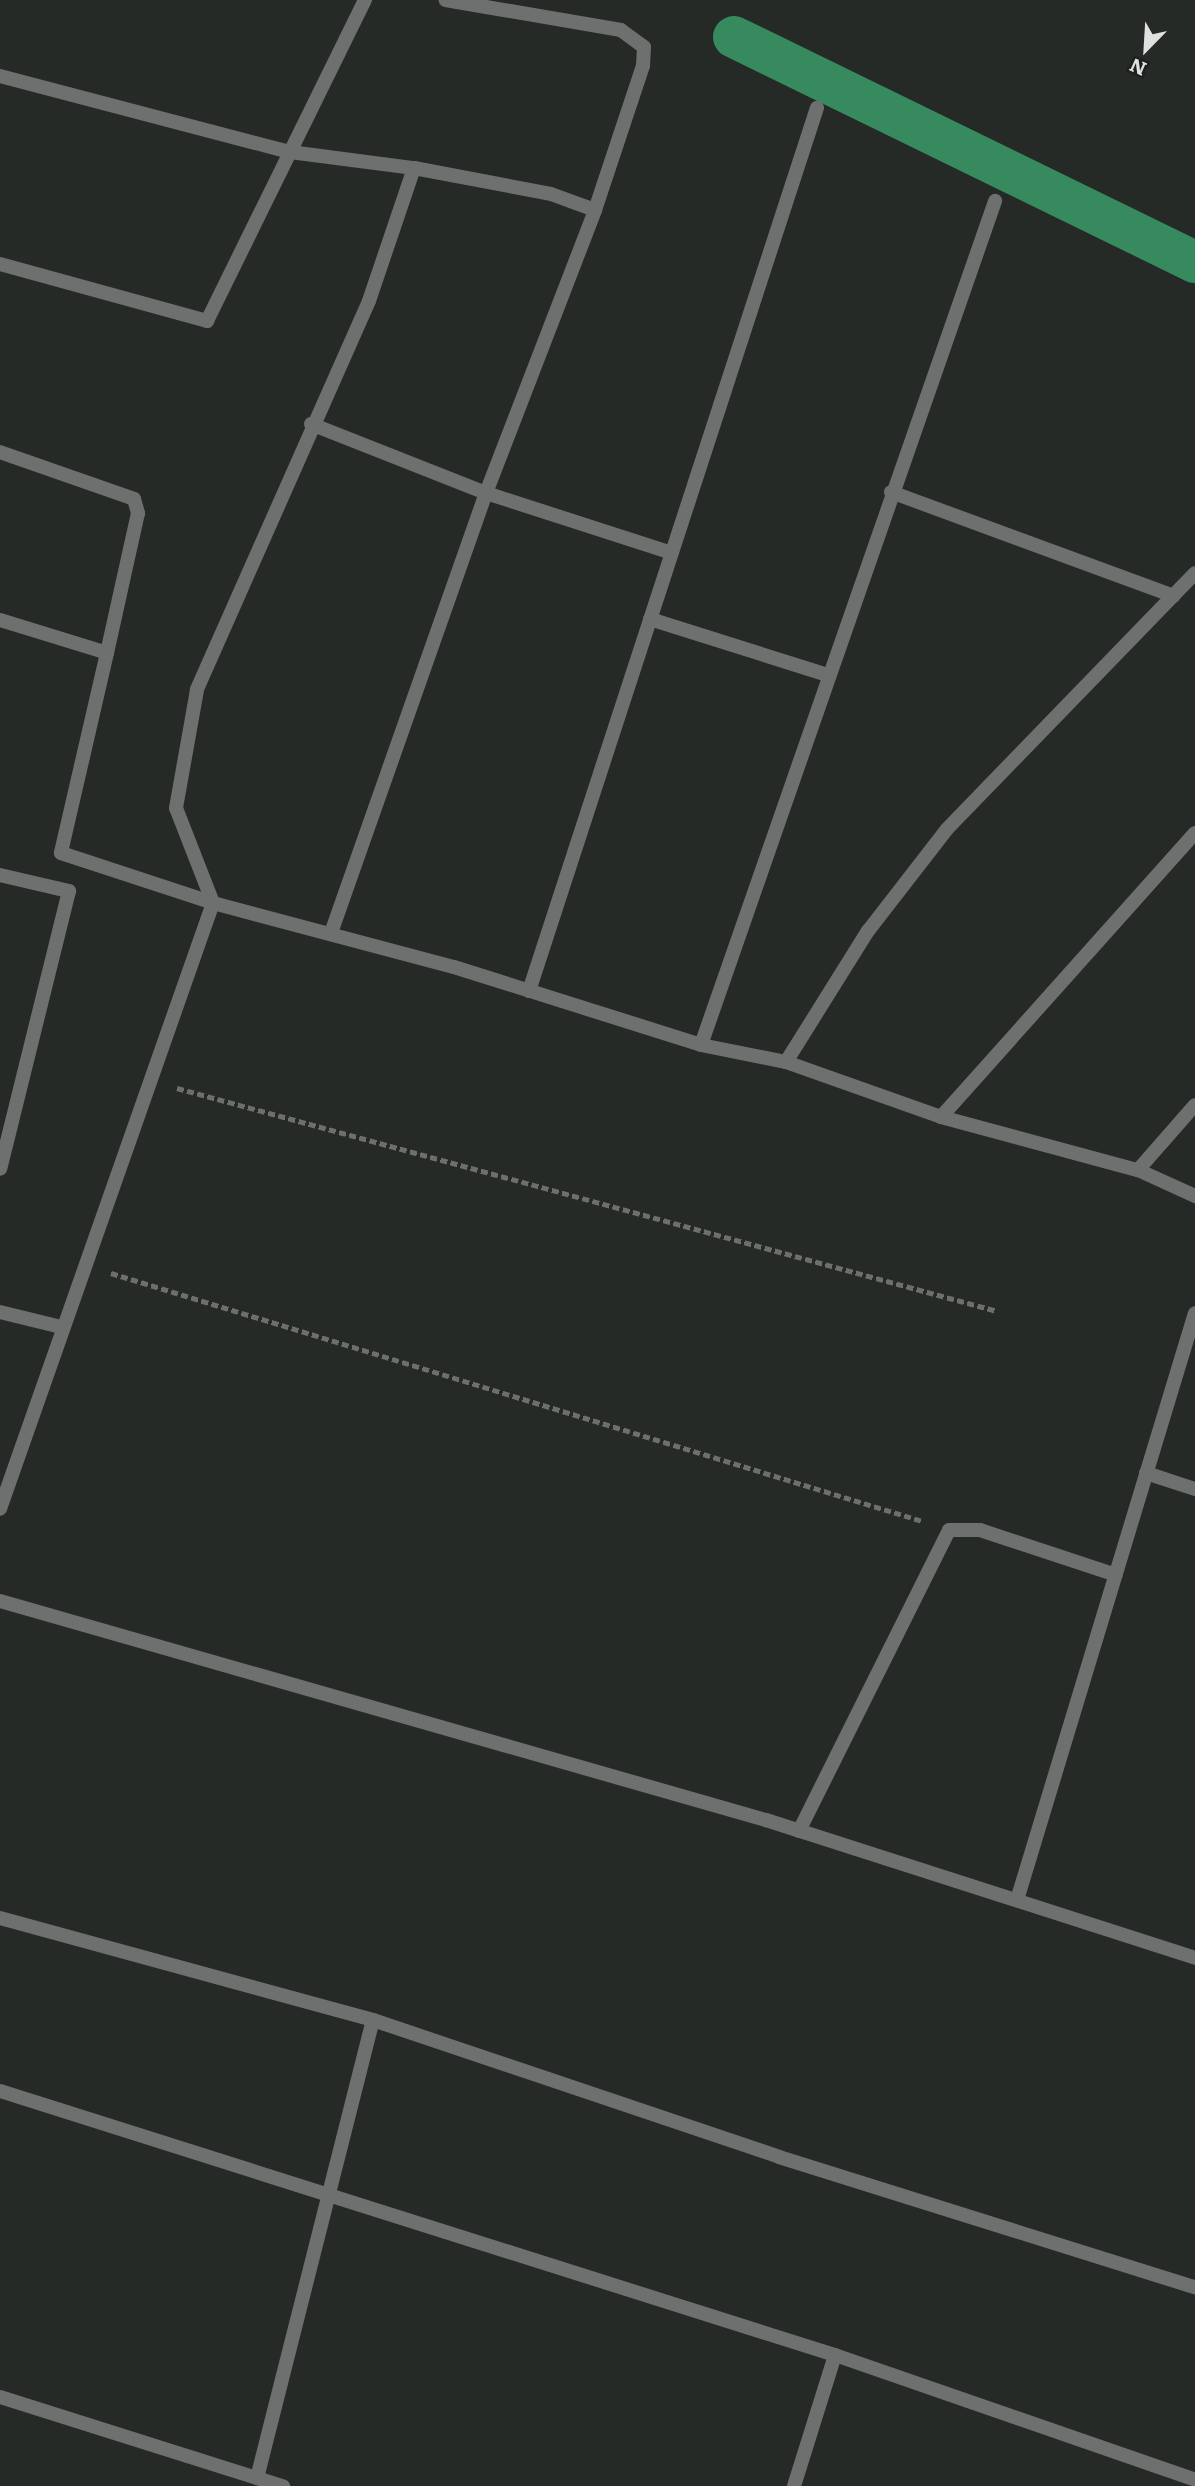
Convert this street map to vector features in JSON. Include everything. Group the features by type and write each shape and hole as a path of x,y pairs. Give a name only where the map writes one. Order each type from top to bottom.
{"street":[{"path":"0,264 207,321 365,0"},
{"path":"331,933 486,493 595,210 643,66 644,47 621,30 446,0"},
{"path":"0,76 290,152 414,168 551,194 595,210"},
{"path":"528,990 817,108"},
{"path":"0,1509 61,1327 213,903 176,808 197,690 311,425 369,301 414,168"},
{"path":"701,1045 891,492 995,201"},
{"path":"311,425 486,493 672,553"},
{"path":"0,452 134,499 138,513 61,853 213,903 331,933 528,990 701,1045 786,1062 942,1117 1138,1170 1195,1196"},
{"path":"891,492 1173,596"},
{"path":"786,1062 867,931 947,829 1195,572"},
{"path":"650,619 828,675"},
{"path":"0,620 107,653"},
{"path":"942,1117 1195,833"},
{"path":"0,875 69,891 0,1169"},
{"path":"1138,1170 1195,1105"},
{"path":"0,1312 61,1327"},
{"path":"1017,1900 1195,1313"},
{"path":"1146,1473 1195,1489"},
{"path":"799,1830 949,1530 980,1530 1116,1575"},
{"path":"0,1601 799,1830 1195,1958"},
{"path":"0,1918 373,2020 779,2157 1195,2287"},
{"path":"257,2478 327,2193 373,2020"},
{"path":"0,2091 835,2355 1195,2480"},
{"path":"794,2486 835,2355"},
{"path":"0,2397 283,2486"}],"path":[{"path":"149,1080 997,1311"},
{"path":"83,1265 949,1530"}],"waterway":[{"path":"734,37 1195,262"}]}
